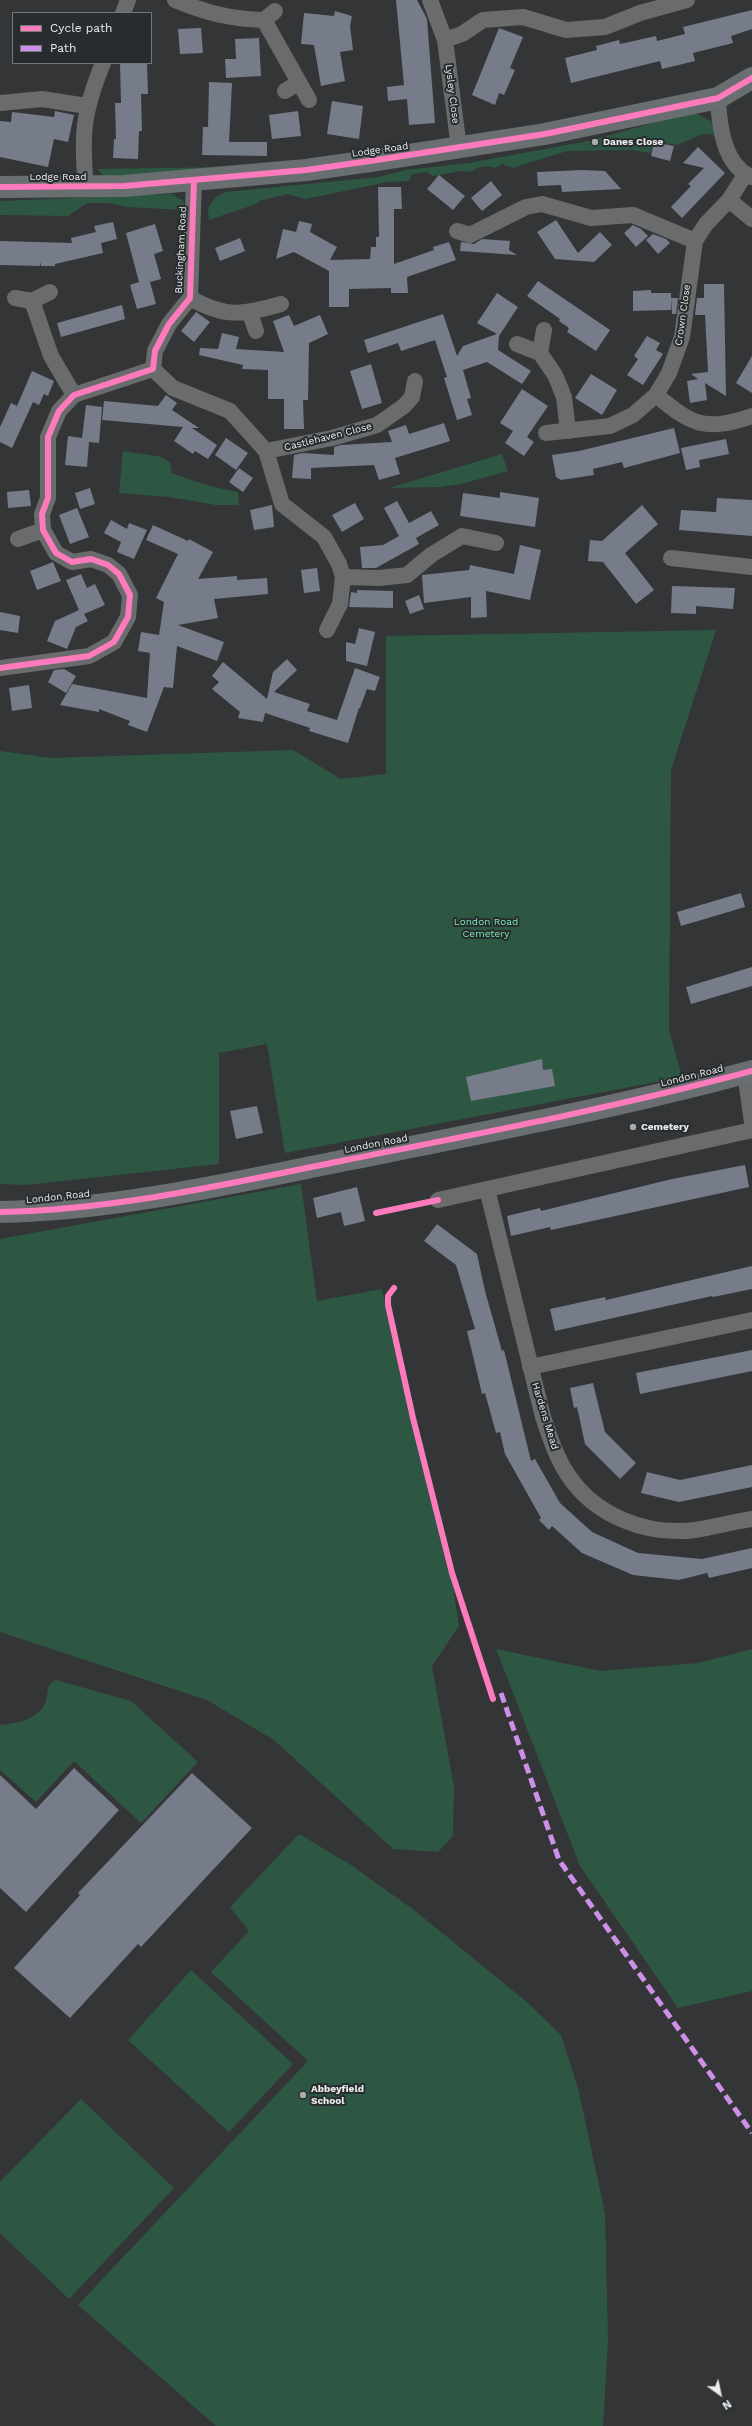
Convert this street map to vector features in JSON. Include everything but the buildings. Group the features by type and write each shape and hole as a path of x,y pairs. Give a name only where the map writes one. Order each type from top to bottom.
{"street":[{"path":"123,12 128,0"},
{"path":"176,0 224,17 270,15 291,87 309,100"},
{"name":"Lysley Close","path":"430,0 445,40 459,148"},
{"path":"445,40 462,34 483,20 523,18 566,30 605,27 640,13 687,0"},
{"path":"86,187 82,146 87,106 103,64"},
{"name":"Lodge Road","path":"0,187 86,187 194,180 306,170 459,148 545,134 718,98 752,78"},
{"path":"718,98 719,125 731,156 748,176"},
{"path":"0,103 42,99 87,106"},
{"name":"Crown Close","path":"546,433 598,429 622,422 633,415 656,395 669,373 682,337 694,241 706,224 729,200 748,176"},
{"name":"Buckingham Road","path":"153,369 155,351 169,324 190,298 194,180"},
{"path":"729,200 752,219"},
{"path":"465,237 526,207 542,204 591,218 633,215 694,241"},
{"path":"15,298 32,301 50,292"},
{"name":"Buckingham Road","path":"190,298 211,310 250,314 281,304"},
{"path":"32,301 51,356 74,395"},
{"path":"250,314 256,331"},
{"path":"540,353 544,330"},
{"path":"517,344 540,353 560,385 564,397 568,432"},
{"path":"0,668 89,656 114,642 128,617 130,594 119,574 108,565 91,559 72,562 56,553 43,530 42,514 48,498 48,438 60,411 74,395 153,369 173,388 230,411 266,451 282,504 324,537 339,564 343,577 340,604 327,630"},
{"name":"Castlehaven Close","path":"266,451 332,438 377,425 404,406 412,397 416,381"},
{"path":"656,395 685,418 704,425 752,416"},
{"path":"18,539 43,530"},
{"path":"343,577 379,578 407,575 432,555 462,536 496,543"},
{"path":"671,558 752,567"},
{"path":"748,1072 752,1122"},
{"name":"London Road","path":"0,1212 138,1199 225,1184 500,1130 748,1072"},
{"path":"438,1200 752,1130"},
{"name":"Hardens Mead","path":"487,1189 530,1367 554,1450 576,1485 599,1507 621,1519 663,1530 695,1530 752,1519"},
{"path":"530,1367 752,1320"}],"green space":[{"path":"693,112 711,121 714,135 703,134 677,145 655,141 650,153 631,150 567,151 512,168 502,164 495,168 485,166 479,167 471,172 461,171 433,176 427,172 412,174 409,181 388,182 305,199 288,194 259,201 256,204 209,220 208,208 215,198 225,192 378,177 406,170 469,163 588,141"},
{"path":"228,167 133,178 103,176 97,169"},
{"path":"171,194 184,201 183,210 127,207 109,203 87,203 68,216 0,215 0,201"},
{"path":"123,451 162,457 170,462 172,473 209,486 238,492 239,505 216,505 169,497 119,493"},
{"path":"502,454 508,471 461,484 440,487 389,488"},
{"name":"London Road Cemetery","path":"716,630 671,770 669,1030 682,1077 285,1153 267,1044 219,1053 219,1164 26,1185 0,1184 0,751 51,758 293,750 341,779 386,774 386,636"},
{"path":"301,1184 317,1301 382,1289 449,1560 459,1626 432,1666 454,1787 453,1836 438,1852 393,1849 274,1740 207,1700 0,1632 0,1239"},
{"path":"496,1649 601,1671 698,1663 752,1649 752,1991 678,2008 580,1866"},
{"path":"56,1680 131,1701 198,1762 141,1823 74,1761 36,1802 0,1770 0,1725 20,1722 38,1712 46,1701 50,1684"},
{"path":"299,1834 351,1865 414,1910 528,2003 561,2035 578,2088 605,2213 608,2340 603,2426 216,2426 78,2305 308,2061 211,1972 249,1931 230,1907"},
{"path":"191,1970 293,2064 229,2132 128,2040"},
{"path":"81,2099 174,2188 69,2299 0,2233 0,2182"}],"marked path":[{"path":"501,1693 559,1860 752,2133"}],"cycle path":[{"path":"0,187 124,186 306,170 370,161 545,134 718,98 752,78"},
{"path":"0,668 89,656 114,642 128,617 130,595 119,574 108,565 91,559 72,562 56,553 43,530 42,514 48,498 48,437 59,411 74,395 153,369 155,351 169,324 190,298 194,180"},
{"path":"0,1212 43,1210 130,1201 217,1186 550,1119 752,1071"},
{"path":"376,1213 438,1200"},
{"path":"394,1288 388,1296 388,1305 413,1418 452,1573 493,1699"}],"place":[{"name":"Danes Close","path":"595,142"},
{"name":"Cemetery","path":"633,1127"},
{"name":"Abbeyfield School","path":"303,2095"}]}
